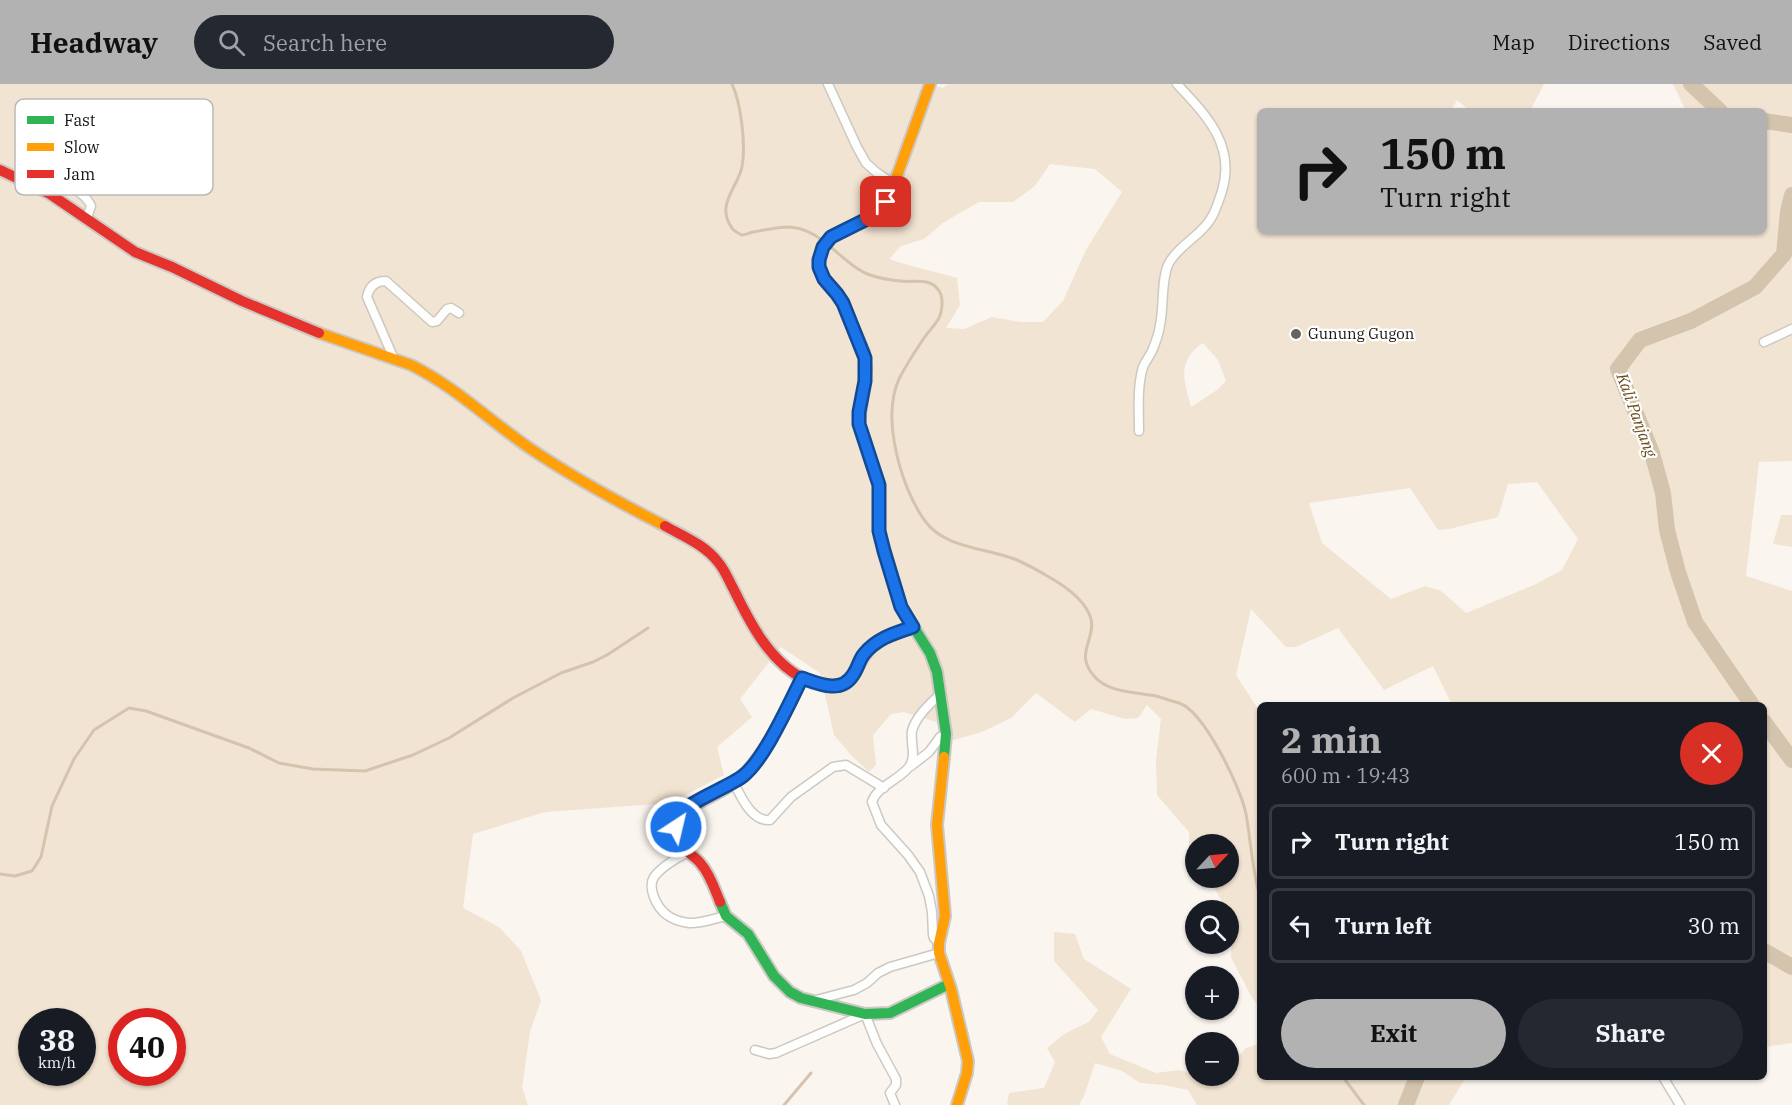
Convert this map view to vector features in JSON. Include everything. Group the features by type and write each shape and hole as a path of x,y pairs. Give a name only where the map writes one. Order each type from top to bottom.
{"street":[{"path":"828,84 866,163 895,185"},
{"path":"930,84 889,198 877,212 867,219 836,233 825,244 819,260 822,276 841,298 865,358 865,381 859,424 879,485 879,531 884,551 901,607 930,653 937,672 946,734 937,825 945,916 939,948"},
{"path":"1139,431 1139,391 1143,367 1153,349 1160,326 1168,264 1211,220 1219,202 1227,165 1224,150 1211,123 1177,84"},
{"path":"0,170 15,177"},
{"path":"52,195 135,252 172,267 242,302 298,325 420,368 512,436 562,469 705,550 720,565 750,621 772,652 785,667 802,678 827,686 839,686 853,675 864,654 876,643 913,627"},
{"path":"83,195 91,206 87,218"},
{"path":"394,359 367,297 368,290 374,284 386,281 432,322 436,321 447,309 451,308 459,313"},
{"path":"1764,342 1792,329"},
{"path":"802,678 756,762 745,775 685,808 677,817 677,833 684,848 698,859 726,916 748,934 781,984 801,998 865,1014 890,1013 950,984"},
{"path":"910,766 911,736 914,725 920,714 940,694"},
{"path":"946,734 940,737 929,752 872,800 881,825 920,872 929,896 933,935 950,984 968,1061 967,1073 957,1105"},
{"path":"734,783 744,801 759,819 768,821 791,797 833,767 846,765 884,788"},
{"path":"688,852 655,876 652,887 655,899 667,915 689,923 726,916"},
{"path":"812,1001 854,990 890,967 939,948"},
{"path":"755,1050 769,1054 776,1053 865,1014"},
{"path":"865,1014 877,1044 896,1079 896,1085 890,1093 895,1105"},
{"path":"1665,1080 1680,1105"}],"shaded area":[{"path":"0,84 929,84 943,88 948,84 1544,84 1532,108 1466,108 1457,100 1453,108 1257,108 1257,234 1767,234 1767,108 1685,108 1673,84 1792,84 1792,461 1759,462 1746,576 1792,591 1792,1043 1767,1047 1767,702 1451,702 1433,666 1384,690 1338,628 1296,647 1286,647 1251,609 1236,675 1257,707 1257,1004 1239,973 1239,966 1236,966 1231,957 1231,954 1239,954 1239,900 1221,900 1214,888 1239,888 1239,834 1189,834 1157,795 1156,760 1161,719 1147,705 1138,718 1125,719 1091,709 1075,722 1036,693 1011,718 982,732 950,741 936,722 904,712 891,714 873,735 876,765 869,772 834,735 820,673 781,647 740,699 752,717 717,747 724,775 670,803 545,812 473,834 463,908 499,927 521,951 541,1000 530,1032 522,1087 528,1105 0,1105","holes":["1050,164 1095,169 1122,192 1086,250 1063,301 1043,322 1020,322 992,317 964,329 946,328 960,305 957,278 889,259 901,246 924,239 944,222 979,202 1013,202 1035,186","1203,343 1218,360 1226,381 1217,390 1191,407 1184,372 1189,357","1537,482 1578,539 1562,570 1536,584 1466,613 1441,591 1425,586 1391,599 1322,543 1309,503 1410,488 1438,530 1449,529 1498,517 1508,484"]},
{"path":"1781,515 1792,515 1792,547 1773,544"},
{"path":"1054,932 1075,934 1084,959 1131,989 1101,1037 1110,1054 1156,1073 1179,1070 1185,1072 1185,1086 1239,1086 1239,1055 1246,1048 1257,1045 1257,1080 1464,1080 1449,1105 1197,1105 1188,1090 1140,1083 1122,1071 1095,1063 1079,1105 1007,1105 1009,1093 1044,1088 1055,1062 1047,1048 1064,1034 1089,1022 1098,1010 1054,961"}],"waterway":[{"path":"732,84 740,113 743,136 742,167 729,196 726,212 727,220 732,228 742,235 789,227 801,229 812,233 850,263 870,275 896,281 929,283 938,289 942,300 940,316 899,379 892,413 896,452 901,472 916,507 925,521 944,537 1017,560 1068,589 1085,606 1091,619 1092,626 1086,661 1088,668 1100,682 1114,689 1156,696 1179,703 1189,709 1199,720 1220,752 1243,802 1257,887"},
{"name":"Kali Panjang","path":"1691,84 1717,108"},
{"name":"Kali Panjang","path":"1767,121 1792,125"},
{"name":"Kali Panjang","path":"1750,702 1695,622 1667,530 1663,493 1652,453 1618,369 1640,340 1691,321 1755,287 1784,254 1792,195"},
{"path":"0,874 15,876 32,871 41,857 52,806 74,759 94,730 129,708 146,711 249,748 279,763 313,769 365,771 413,755 449,738 513,698 561,673 607,655 648,628"},
{"name":"Kali Panjang","path":"1767,726 1792,760"},
{"name":"Kali Panjang","path":"1767,953 1792,967"},
{"path":"784,1105 811,1073"},
{"path":"1345,1080 1364,1105"},
{"name":"Kali Panjang","path":"1406,1105 1416,1080"}],"traffic: fast":[{"path":"842,302 864,352 866,369 859,424 879,485 879,531 901,607 930,653 937,672 946,734 944,757"},
{"path":"720,902 726,916 748,934 774,976 790,992 801,998 865,1014 890,1013 949,984"}],"traffic: slow":[{"path":"842,302 826,281 819,267 824,245 841,231 869,218 889,198 930,84"},
{"path":"319,333 411,365 427,373 545,458 595,489 665,526"},
{"path":"944,757 937,825 945,916 939,953 951,989 968,1061 967,1073 957,1105"}],"traffic: jam":[{"path":"0,170 15,177"},
{"path":"51,195 135,252 319,333"},
{"path":"665,526 693,541 713,556 725,572 747,615 771,652 792,672 808,680 827,686 842,684 852,676 867,652 877,643 913,627"},
{"path":"720,902 704,868 679,839 676,830 677,820 681,812 734,783 754,763 773,735 802,678"}],"place":[{"name":"Gunung Gugon","path":"1296,334"}],"route":[{"path":"676,827 677,817 685,808 734,783 751,768 783,716 802,678 827,686 839,686 853,675 864,654 881,639 913,627 896,594 884,551 879,531 879,485 859,424 866,369 864,352 843,303 824,279 819,267 823,247 831,237 867,219 886,202"}]}
